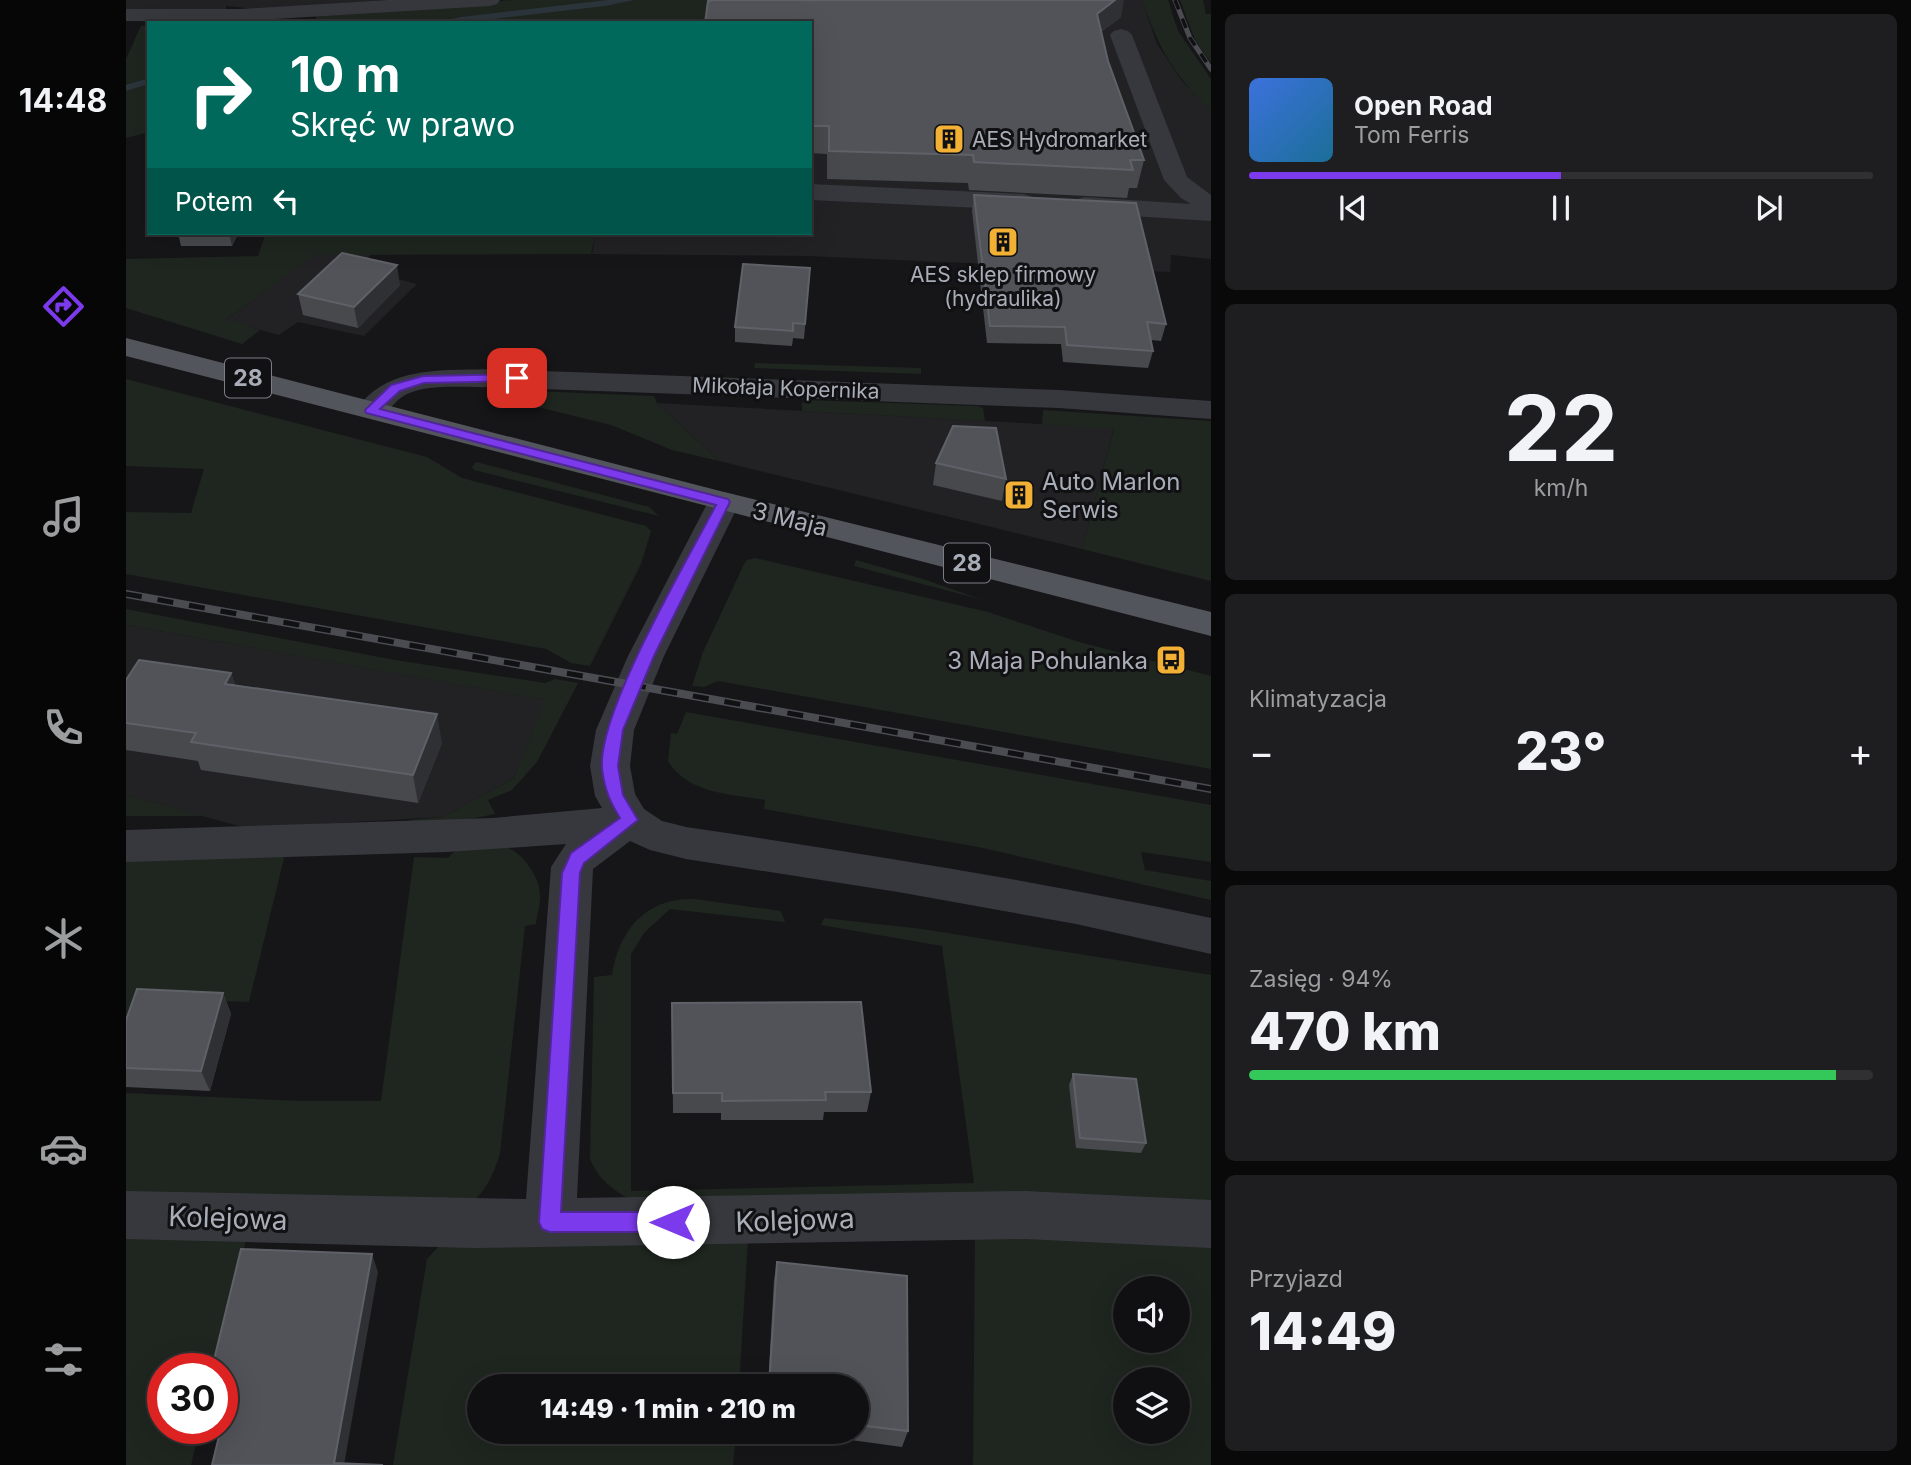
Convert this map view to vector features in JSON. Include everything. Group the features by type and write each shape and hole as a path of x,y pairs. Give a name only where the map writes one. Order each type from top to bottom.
{"main road":[{"name":"3 Maja","path":"126,346 724,502 1211,624"}],"street":[{"path":"130,15 153,0"},
{"path":"130,15 293,12 490,0"},
{"path":"1121,36 1176,180 1190,193 1211,205"},
{"path":"812,192 1211,213"},
{"name":"Mikołaja Kopernika","path":"371,410 395,388 423,380 491,378 1059,399 1211,410"},
{"path":"724,502 646,656 615,730 610,766 615,796 630,820 650,834 686,843 911,877 1076,907 1211,936"},
{"path":"126,846 435,837 565,829 630,820"},
{"path":"550,1222 572,867 577,858 630,820"},
{"name":"Kolejowa","path":"126,1215 412,1224 1025,1215 1211,1224"}],"shaded area":[{"path":"126,0 385,0 257,9 226,6 226,11 126,12"},
{"path":"515,0 835,0 683,21 316,21 316,13"},
{"path":"835,0 1142,0 1157,44 1182,81 1211,112 1211,259 1171,255 1170,272 807,256 592,254 596,235 812,235 812,21 683,21"},
{"path":"1142,0 1168,0 1178,31 1211,79 1211,112 1177,73 1155,34"},
{"path":"1180,0 1203,0 1206,14 1211,14 1211,63 1195,40"},
{"path":"141,26 147,26 147,133 126,138 126,59"},
{"path":"265,235 596,235 591,254 314,255 227,319 260,330 242,344 126,308 126,259 258,256"},
{"path":"314,254 372,254 357,268 417,284 364,336 298,322 279,335 226,320"},
{"path":"755,363 921,368 921,374 754,368"},
{"path":"126,379 427,457 462,478 646,526 651,531 641,564 590,666 571,663 546,649 126,574 126,512 191,513 204,469 126,466"},
{"path":"496,391 654,396 657,403 719,461 672,450 611,425 489,395"},
{"path":"806,400 978,406 983,408 985,421 802,411 802,403"},
{"path":"657,403 1114,428 1082,549 719,461"},
{"path":"1043,410 1211,421 1211,581 1082,549 1114,429 1042,425"},
{"path":"476,462 649,507 659,516 474,470 472,467"},
{"path":"755,558 988,612 1079,642 1211,676 1211,769 718,681 704,687 692,686 703,652 744,564"},
{"path":"856,560 923,579 983,600 854,566"},
{"path":"126,609 395,660 545,683 555,679 578,683 537,762 512,790 488,800 495,814 452,822 418,822 408,820 443,817 514,778 545,700 126,625"},
{"path":"126,625 546,700 514,778 443,817 246,828 126,795"},
{"path":"686,712 1211,805 1211,862 1141,852 1145,870 1211,881 1211,900 978,847 764,809 765,800 711,791 687,780 668,761 671,733 677,734"},
{"path":"126,795 204,816 126,816"},
{"path":"503,846 510,848 528,864 539,887 540,902 536,924 525,926 500,1154 490,1179 474,1201 126,1198 126,1093 300,1101 381,1101 414,857 448,858 457,849"},
{"path":"283,854 249,1002 140,998 126,1037 126,855"},
{"path":"695,899 781,911 785,922 670,909 644,933 631,954 631,1191 974,1183 942,946 821,925 824,918 922,929 1211,975 1211,1204 631,1200 624,1196 602,1178 590,1159 594,977 612,975 621,943 638,919 649,910 678,900"},
{"path":"126,1232 247,1235 219,1353 147,1353 147,1444 196,1444 191,1465 126,1465"},
{"path":"975,1235 1211,1246 1211,1465 973,1465"},
{"path":"748,1240 740,1374 467,1374 467,1444 735,1444 733,1465 393,1465 427,1259 440,1245"}],"building":[{"path":"1115,0 1097,14 1108,61 1144,160 1130,160 1133,170 974,162 973,155 829,151 829,126 812,126 812,21 705,21 708,1"},
{"path":"974,195 1136,203 1166,324 1147,322 1153,351 1067,345 1065,327 990,326"},
{"path":"342,253 397,265 354,307 298,294"},
{"path":"743,264 810,268 805,324 793,323 793,331 735,327"},
{"path":"953,426 996,428 1006,479 936,463"},
{"path":"139,660 231,673 225,684 437,714 413,775 191,742 196,733 126,723 126,680"},
{"path":"137,989 223,993 201,1071 126,1068 126,1020"},
{"path":"861,1002 871,1092 825,1092 826,1100 722,1101 722,1093 673,1093 672,1003"},
{"path":"1073,1074 1136,1079 1146,1143 1080,1138"},
{"path":"241,1249 372,1254 334,1463 383,1465 212,1465 217,1444 238,1444 238,1353 216,1353"},
{"path":"777,1262 907,1276 908,1431 869,1426 869,1374 770,1374"}],"waterway":[{"path":"451,21 629,0"},
{"path":"126,88 147,82"}],"railway":[{"path":"1175,0 1190,38 1211,69"},
{"path":"126,594 1211,789"}],"place":[{"name":"AES Hydromarket","path":"949,139"},
{"name":"AES sklep firmowy (hydraulika)","path":"1003,242"},
{"name":"Auto Marlon Serwis","path":"1019,495"},
{"name":"3 Maja Pohulanka","path":"1171,660"}],"route":[{"path":"517,378 423,380 391,390 371,410 724,502 646,656 615,730 610,766 615,796 630,820 577,858 571,873 550,1222 673,1222"}]}
